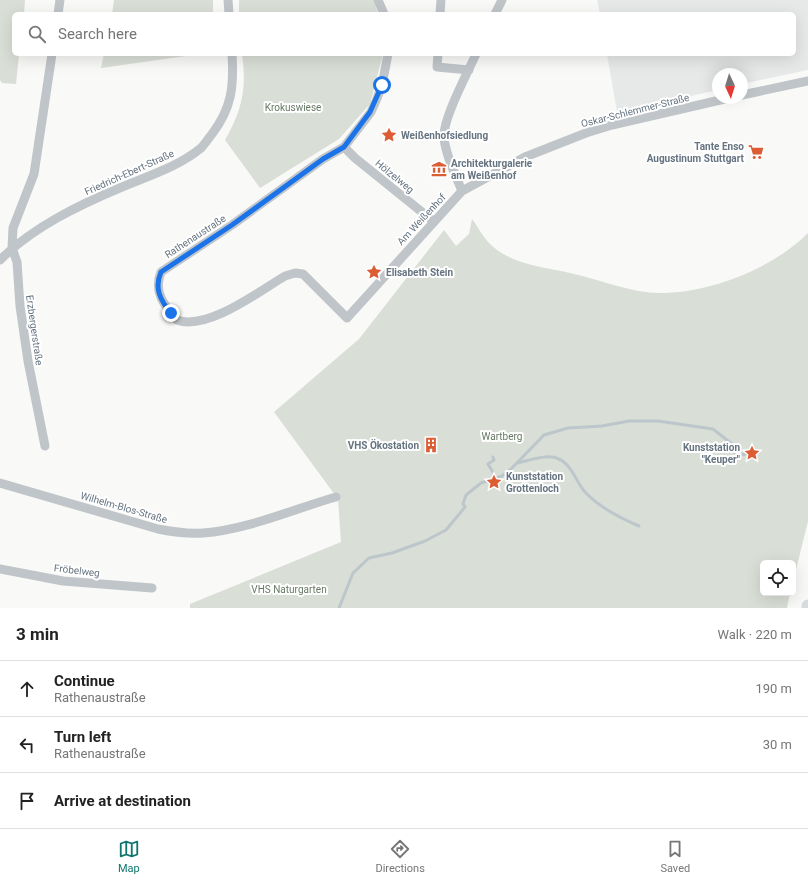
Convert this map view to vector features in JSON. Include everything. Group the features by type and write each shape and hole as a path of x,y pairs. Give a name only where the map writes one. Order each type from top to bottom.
{"street":[{"path":"58,12 60,0"},
{"path":"228,0 229,12"},
{"path":"378,0 383,12"},
{"path":"440,12 441,0"},
{"path":"496,12 502,0"},
{"name":"Erzbergerstraße","path":"45,446 28,361 20,306 17,262 12,248 13,228 34,174 52,56"},
{"name":"Friedrich-Ebert-Straße","path":"0,260 12,248 58,218 82,205 162,170 202,148 220,123 232,92 232,56"},
{"name":"Rathenaustraße","path":"346,318 303,274 294,273 285,276 222,314 191,323 184,322 176,320 166,307 160,297 157,281 161,272 171,264 232,225 323,159 344,147 370,112 376,101 384,77 388,56"},
{"path":"438,56 437,67 469,70"},
{"path":"462,191 450,159 444,137 446,122 475,56"},
{"path":"748,94 808,81"},
{"name":"Oskar-Schlemmer-Straße","path":"462,191 525,157 586,133 612,125 712,102"},
{"name":"Hölzelweg","path":"344,147 355,158 433,221"},
{"name":"Am Weißenhof","path":"346,318 462,191"},
{"name":"Wilhelm-Blos-Straße","path":"0,483 158,529 180,533 203,533 235,529 336,497"},
{"name":"Fröbelweg","path":"0,569 63,581 152,588"}],"shaded area":[{"path":"597,0 808,0 808,70 748,83 748,68 712,68 712,91 617,112 607,56 796,56 796,12 600,12"}],"green space":[{"path":"0,0 25,0 24,12 12,12 12,56 19,56 16,84 2,83 0,80"},
{"path":"114,0 213,0 213,12 112,12"},
{"path":"239,0 374,0 377,12 239,12"},
{"path":"104,56 186,56 101,68"},
{"name":"Krokuswiese","path":"242,56 382,56 370,104 339,139 260,188 225,140 236,119 242,99 244,78"},
{"name":"Wartberg","path":"472,219 490,244 509,257 519,261 628,289 660,293 699,289 719,284 759,268 777,258 808,233 808,521 796,570 796,560 760,560 760,596 789,596 787,608 190,608 190,604 341,542 338,499 274,412 359,339 444,230 456,246 469,234"}],"waterway":[{"path":"339,608 353,573 369,558 392,553 425,541 446,530 465,507 463,504 466,495 481,483 502,476 511,469 544,435 568,428 602,426 629,421 658,421 713,429 732,444 737,456 750,453"},
{"path":"493,457 494,460 488,464 494,474 495,480"},
{"path":"517,463 544,457 554,457 563,461 591,498 610,512 639,526"}],"place":[{"name":"Weißenhofsiedlung","path":"389,135"},
{"name":"Tante Enso Augustinum Stuttgart","path":"756,152"},
{"name":"Architekturgalerie am Weißenhof","path":"439,169"},
{"name":"Elisabeth Stein","path":"374,272"},
{"name":"VHS Ökostation","path":"431,445"},
{"name":"Kunststation \"Keuper\"","path":"752,453"},
{"name":"Kunststation Grottenloch","path":"494,482"}],"route":[{"path":"171,313 160,297 158,289 157,281 161,272 232,225 323,159 344,147 370,112 382,85"}],"park label":[{"name":"VHS Naturgarten","path":"289,589"}]}
